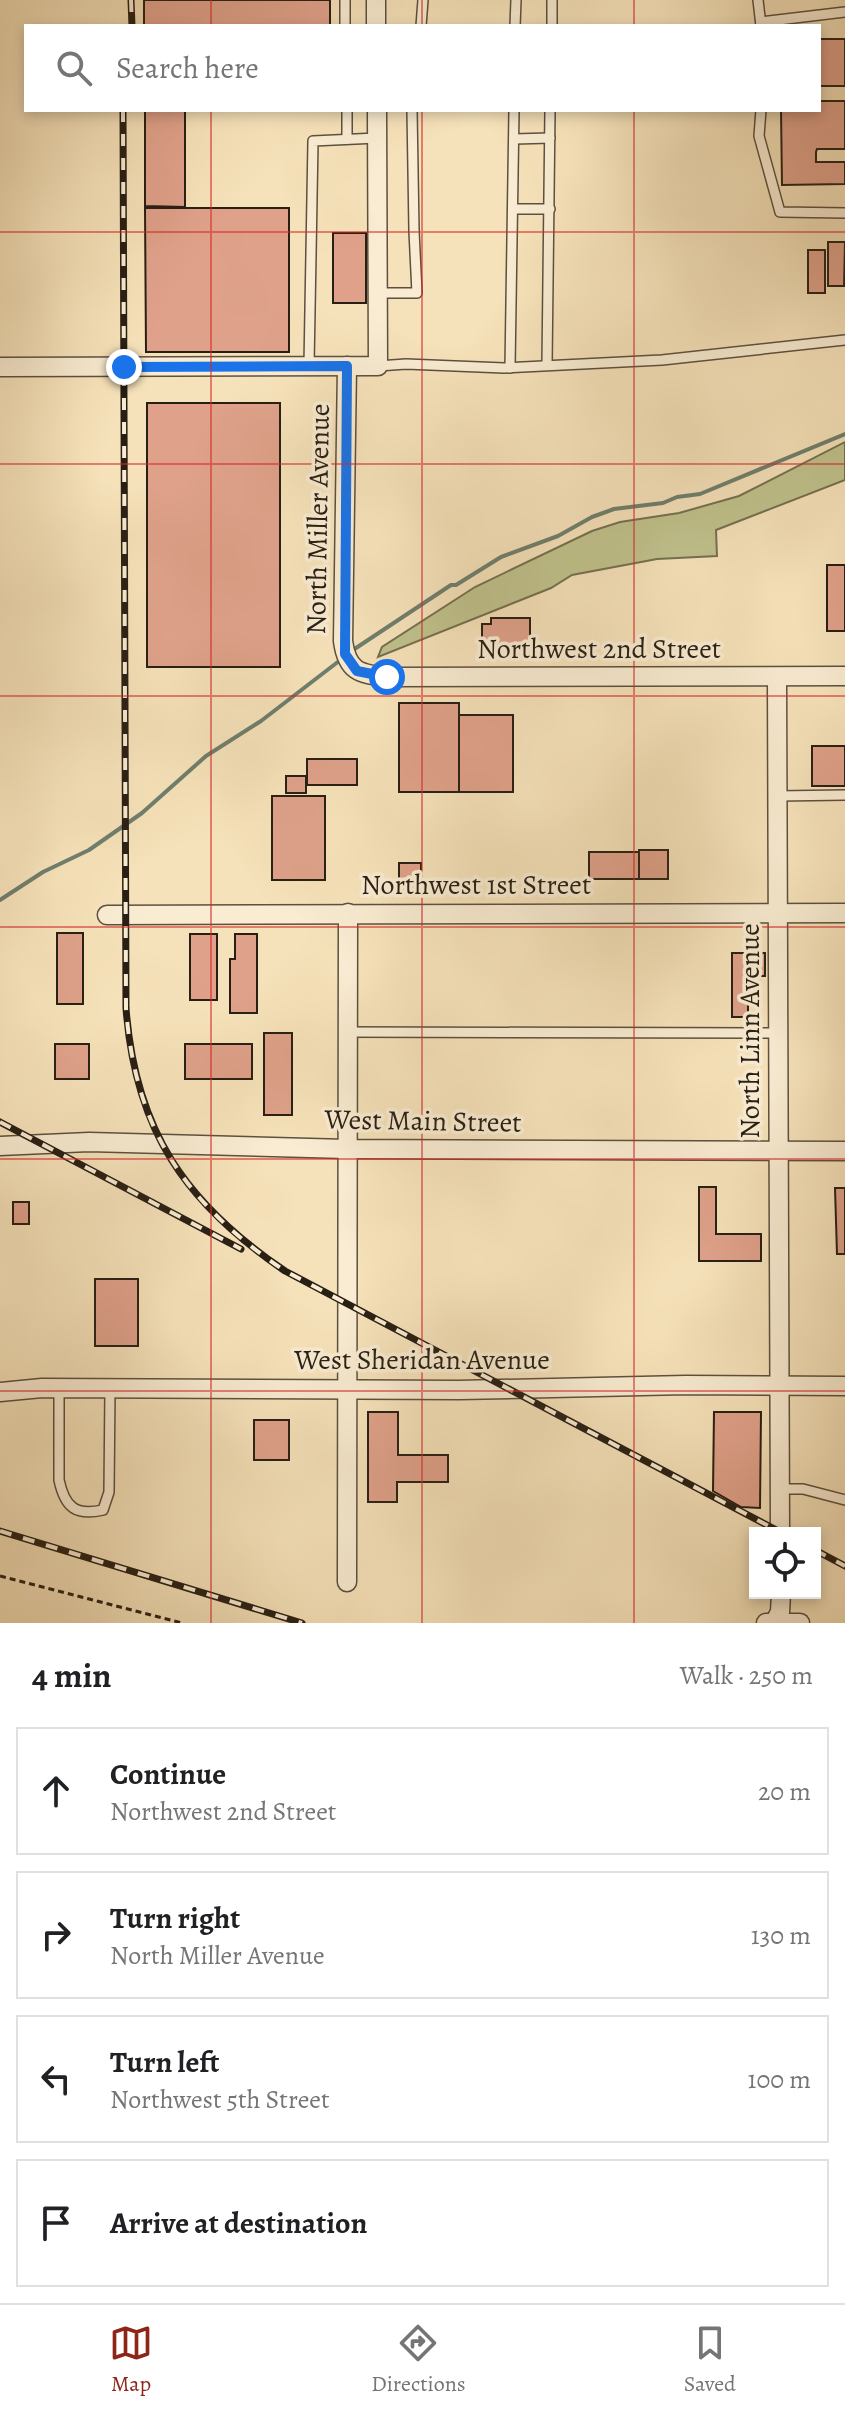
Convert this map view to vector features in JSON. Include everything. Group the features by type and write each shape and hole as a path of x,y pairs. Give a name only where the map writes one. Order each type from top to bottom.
{"street":[{"path":"376,0 376,24"},
{"path":"0,367 378,366 377,112"},
{"name":"North Miller Avenue","path":"347,366 343,641 352,666"},
{"name":"Northwest 2nd Street","path":"352,666 362,674 387,677 845,676"},
{"name":"North Linn Avenue","path":"777,677 780,1527"},
{"path":"347,1582 348,913"},
{"name":"Northwest 1st Street","path":"107,915 845,913"},
{"name":"West Main Street","path":"0,1146 89,1142 347,1149 845,1151"},
{"name":"West Sheridan Avenue","path":"0,1392 59,1388 459,1390 845,1386"},
{"path":"774,1622 780,1612 781,1599"},
{"path":"766,1623 800,1623"}],"lane":[{"path":"345,0 345,24"},
{"path":"421,24 423,0"},
{"path":"515,24 516,0"},
{"path":"552,0 552,24"},
{"path":"758,0 761,24 845,12"},
{"path":"347,112 347,139"},
{"path":"378,293 417,293 412,112"},
{"path":"510,368 514,112"},
{"path":"547,365 550,112"},
{"path":"761,112 759,136 780,212 845,213"},
{"path":"309,366 313,141 377,138"},
{"path":"514,139 550,138"},
{"path":"513,209 550,209"},
{"path":"378,366 406,364 510,368 662,360 845,340"},
{"path":"778,796 845,795"},
{"path":"346,1032 778,1033"},
{"path":"59,1388 59,1480 62,1494 69,1506 88,1514 103,1510 109,1492 110,1389"},
{"path":"781,1489 803,1489 845,1500"}],"path":[{"path":"0,1576 182,1623"}],"green space":[{"path":"845,442 845,480 716,530 717,556 657,559 572,575 551,588 378,657 382,647 475,587 592,531 620,522 679,513 739,496"}],"building":[{"path":"144,0 330,0 330,24 144,24"},
{"path":"821,39 845,39 845,86 821,86"},
{"path":"821,101 845,101 845,149 817,149 816,162 845,162 845,184 782,185 781,112 821,112"},
{"path":"145,112 185,112 185,207 145,206"},
{"path":"145,208 289,208 289,352 146,352"},
{"path":"333,233 366,233 366,303 333,303"},
{"path":"828,242 845,242 844,286 828,286"},
{"path":"808,250 825,250 825,293 808,293"},
{"path":"147,403 280,403 280,667 147,667"},
{"path":"827,565 845,565 845,631 827,631"},
{"path":"491,618 530,618 530,644 482,644 482,624 491,624"},
{"path":"399,703 459,703 459,792 399,792"},
{"path":"459,715 513,715 513,792 459,792"},
{"path":"812,746 845,746 845,786 812,786"},
{"path":"307,759 357,759 357,785 307,785"},
{"path":"286,776 306,776 306,793 286,793"},
{"path":"272,796 325,796 325,880 272,880"},
{"path":"639,850 668,850 668,879 639,879"},
{"path":"589,852 639,852 639,879 589,879"},
{"path":"399,863 421,863 421,892 399,892"},
{"path":"57,933 83,933 83,1004 57,1004"},
{"path":"190,934 217,934 217,1000 190,1000"},
{"path":"235,934 257,934 257,1013 230,1013 230,959 235,959"},
{"path":"732,953 765,953 765,976 748,976 748,1017 732,1017"},
{"path":"264,1033 292,1033 292,1115 264,1115"},
{"path":"55,1044 89,1044 89,1079 55,1079"},
{"path":"185,1044 252,1044 252,1079 185,1079"},
{"path":"699,1187 716,1187 716,1234 761,1234 761,1261 699,1261"},
{"path":"835,1188 845,1188 845,1254 837,1254"},
{"path":"13,1202 29,1202 29,1224 13,1224"},
{"path":"95,1279 138,1279 138,1346 95,1346"},
{"path":"368,1412 398,1412 398,1455 448,1455 448,1482 397,1482 397,1502 368,1502"},
{"path":"714,1412 761,1412 760,1508 741,1507 713,1491"},
{"path":"254,1420 289,1420 289,1460 254,1460"}],"waterway":[{"path":"350,652 451,585 456,585 501,557 558,536 614,509 663,503 677,497 700,494 845,434"},
{"path":"0,900 43,872 89,850 142,813 206,756 261,721 343,658"}],"railway":[{"path":"131,0 132,24"},
{"path":"123,112 126,1008 131,1052 154,1127 171,1160 193,1190 219,1218 285,1271 771,1527"},
{"path":"0,1122 241,1249"},
{"path":"0,1531 302,1623"},
{"path":"821,1553 845,1566"}],"route":[{"path":"124,367 347,366 343,641 347,660 357,671 387,677"}]}
